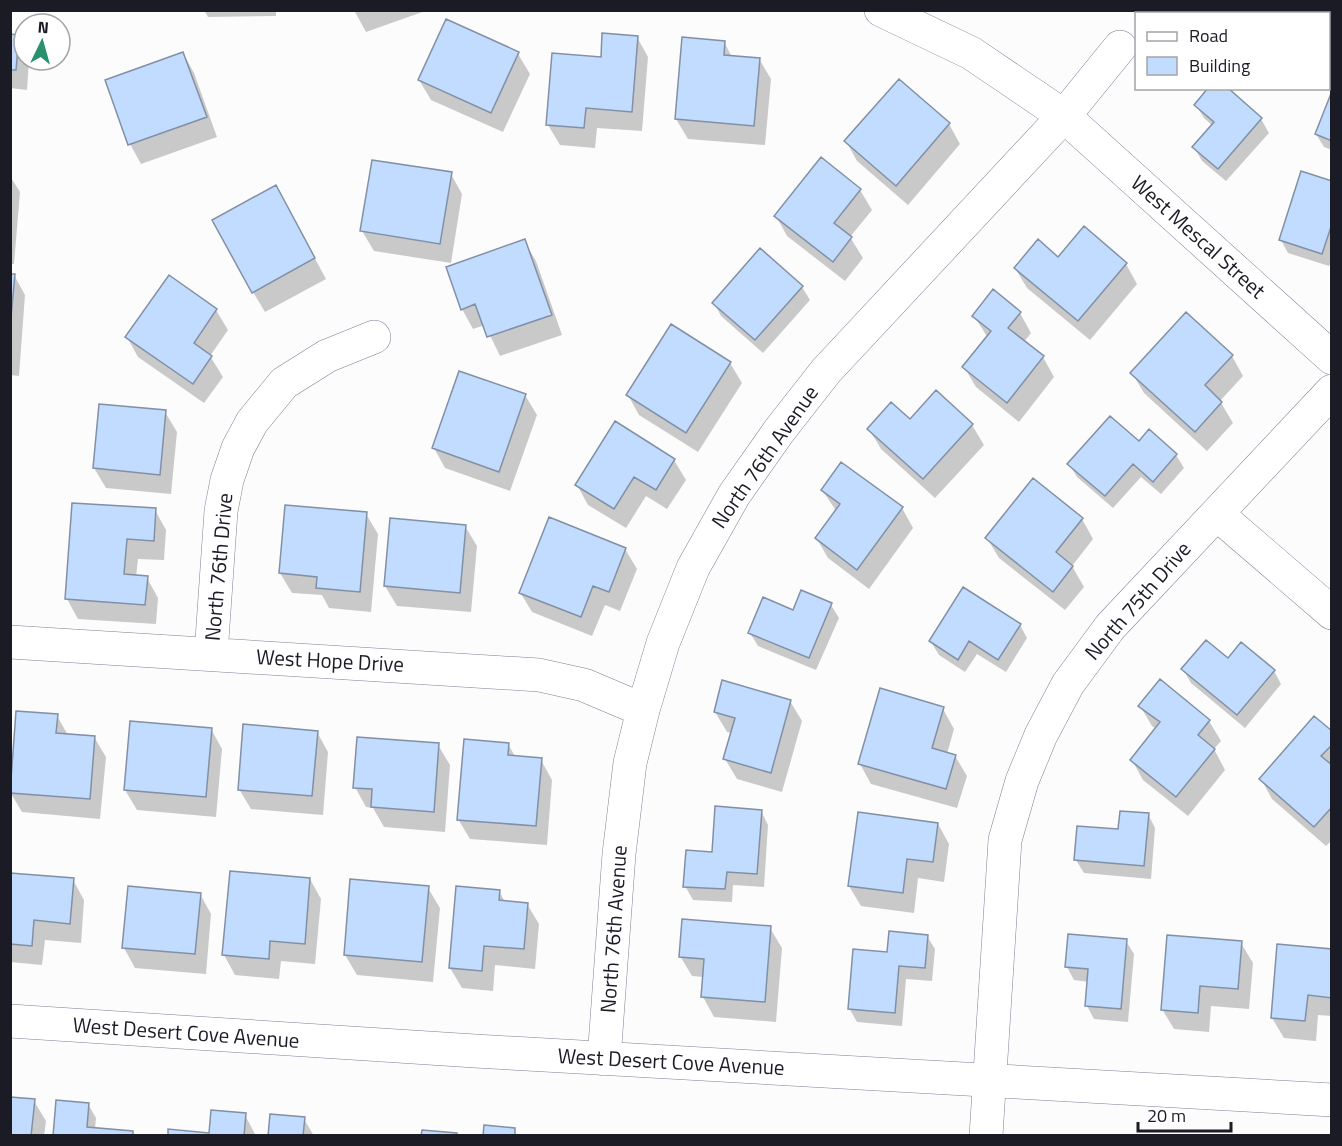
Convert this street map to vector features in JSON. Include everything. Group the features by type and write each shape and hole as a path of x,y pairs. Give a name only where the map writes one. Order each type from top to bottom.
{"street":[{"name":"West Mescal Street","path":"881,10 970,53 1064,116 1332,358"},
{"path":"1064,116 1120,47"},
{"name":"North 76th Avenue","path":"604,1059 623,810 630,762 663,643 693,568 734,495 779,431 826,371 1064,116"},
{"name":"North 76th Drive","path":"211,654 221,511 227,480 238,448 252,422 284,383 327,356 374,337"},
{"name":"North 75th Drive","path":"986,1136 1005,840 1022,781 1041,735 1068,684 1103,637 1332,391"},
{"path":"1217,514 1332,613"},
{"name":"West Hope Drive","path":"10,642 539,675 584,685 643,710"},
{"name":"West Desert Cove Avenue","path":"10,1021 604,1059 1332,1100"}],"building":[{"path":"446,19 519,52 491,113 418,80"},
{"path":"602,33 638,36 632,112 586,108 584,128 546,125 552,53 601,57"},
{"path":"10,34 12,34 12,70 10,70"},
{"path":"682,37 725,41 724,55 760,58 754,126 675,119"},
{"path":"183,52 207,117 128,145 105,80"},
{"path":"899,79 950,123 896,186 844,141"},
{"path":"1206,90 1230,90 1262,118 1218,169 1192,147 1214,122 1194,105"},
{"path":"1332,91 1332,141 1315,134"},
{"path":"821,157 861,189 834,223 852,237 833,262 774,216"},
{"path":"372,160 452,172 440,244 360,231"},
{"path":"1301,171 1332,181 1332,224 1322,254 1279,240"},
{"path":"276,185 315,258 252,293 212,220"},
{"path":"1084,226 1127,263 1078,321 1014,268 1038,239 1058,257"},
{"path":"525,239 552,315 487,337 475,304 461,310 446,267"},
{"path":"760,248 803,286 755,340 712,303"},
{"path":"10,274 15,274 10,328"},
{"path":"169,275 217,309 194,343 212,356 193,384 125,337"},
{"path":"993,289 1021,312 1008,328 1044,356 1007,403 962,367 991,331 972,316"},
{"path":"1186,312 1233,355 1205,385 1222,402 1195,432 1130,373"},
{"path":"671,324 731,362 686,433 626,395"},
{"path":"459,371 526,394 499,472 432,448"},
{"path":"936,390 973,424 923,479 867,429 891,402 910,419"},
{"path":"99,404 166,410 160,475 93,468"},
{"path":"1110,416 1139,441 1149,429 1177,454 1153,482 1133,464 1105,496 1067,464"},
{"path":"615,421 675,459 656,490 634,477 614,509 575,485"},
{"path":"841,462 903,507 857,570 815,538 840,504 821,490"},
{"path":"1033,478 1083,518 1056,552 1073,566 1053,592 985,538"},
{"path":"72,503 156,508 154,541 127,539 124,574 148,576 145,605 65,599"},
{"path":"285,505 367,512 360,592 316,588 317,577 279,573"},
{"path":"549,517 626,548 609,592 593,586 581,617 519,593"},
{"path":"390,518 466,525 460,593 384,586"},
{"path":"963,587 1021,624 998,660 969,641 958,660 929,641"},
{"path":"801,590 832,603 809,658 748,633 763,597 793,610"},
{"path":"1206,640 1228,658 1241,642 1275,670 1237,715 1181,669"},
{"path":"1160,679 1210,720 1198,735 1215,749 1176,797 1130,760 1160,722 1138,706"},
{"path":"722,680 791,700 771,773 723,759 735,718 714,712"},
{"path":"880,688 944,707 932,748 956,755 946,789 858,764"},
{"path":"16,711 58,714 56,733 95,736 90,799 10,793"},
{"path":"1314,716 1332,731 1332,745 1321,756 1332,765 1332,807 1314,827 1259,779"},
{"path":"130,721 212,728 206,797 124,790"},
{"path":"243,724 318,731 312,796 238,790"},
{"path":"357,737 439,743 434,812 371,807 372,789 353,788"},
{"path":"464,739 509,743 508,755 542,758 536,826 457,820"},
{"path":"715,806 762,810 757,874 727,872 725,889 683,887 686,850 712,852"},
{"path":"1120,811 1149,813 1144,866 1074,860 1077,826 1118,829"},
{"path":"858,812 938,823 933,862 907,859 903,893 848,886"},
{"path":"230,871 310,878 305,944 270,941 269,959 222,955"},
{"path":"10,873 74,878 70,924 34,920 32,946 10,944"},
{"path":"350,879 429,886 422,962 344,955"},
{"path":"128,886 201,893 195,954 122,948"},
{"path":"456,886 500,890 499,900 528,903 524,949 484,946 482,971 449,968"},
{"path":"682,919 771,926 765,1002 701,997 704,959 679,957"},
{"path":"889,931 928,935 925,968 899,966 895,1013 848,1009 853,949 887,952"},
{"path":"1068,934 1127,939 1121,1009 1085,1006 1088,969 1065,967"},
{"path":"1167,935 1242,941 1238,989 1200,986 1198,1013 1161,1010"},
{"path":"1277,944 1332,949 1332,998 1308,995 1305,1021 1271,1018"},
{"path":"10,1097 35,1099 31,1136 10,1136"},
{"path":"56,1100 89,1103 87,1127 133,1131 133,1136 53,1136"},
{"path":"211,1110 246,1113 244,1136 168,1136 168,1129 209,1133"},
{"path":"270,1114 305,1117 303,1136 268,1136"},
{"path":"484,1125 515,1128 515,1136 483,1136"},
{"path":"422,1130 457,1133 457,1136 421,1136"}]}
